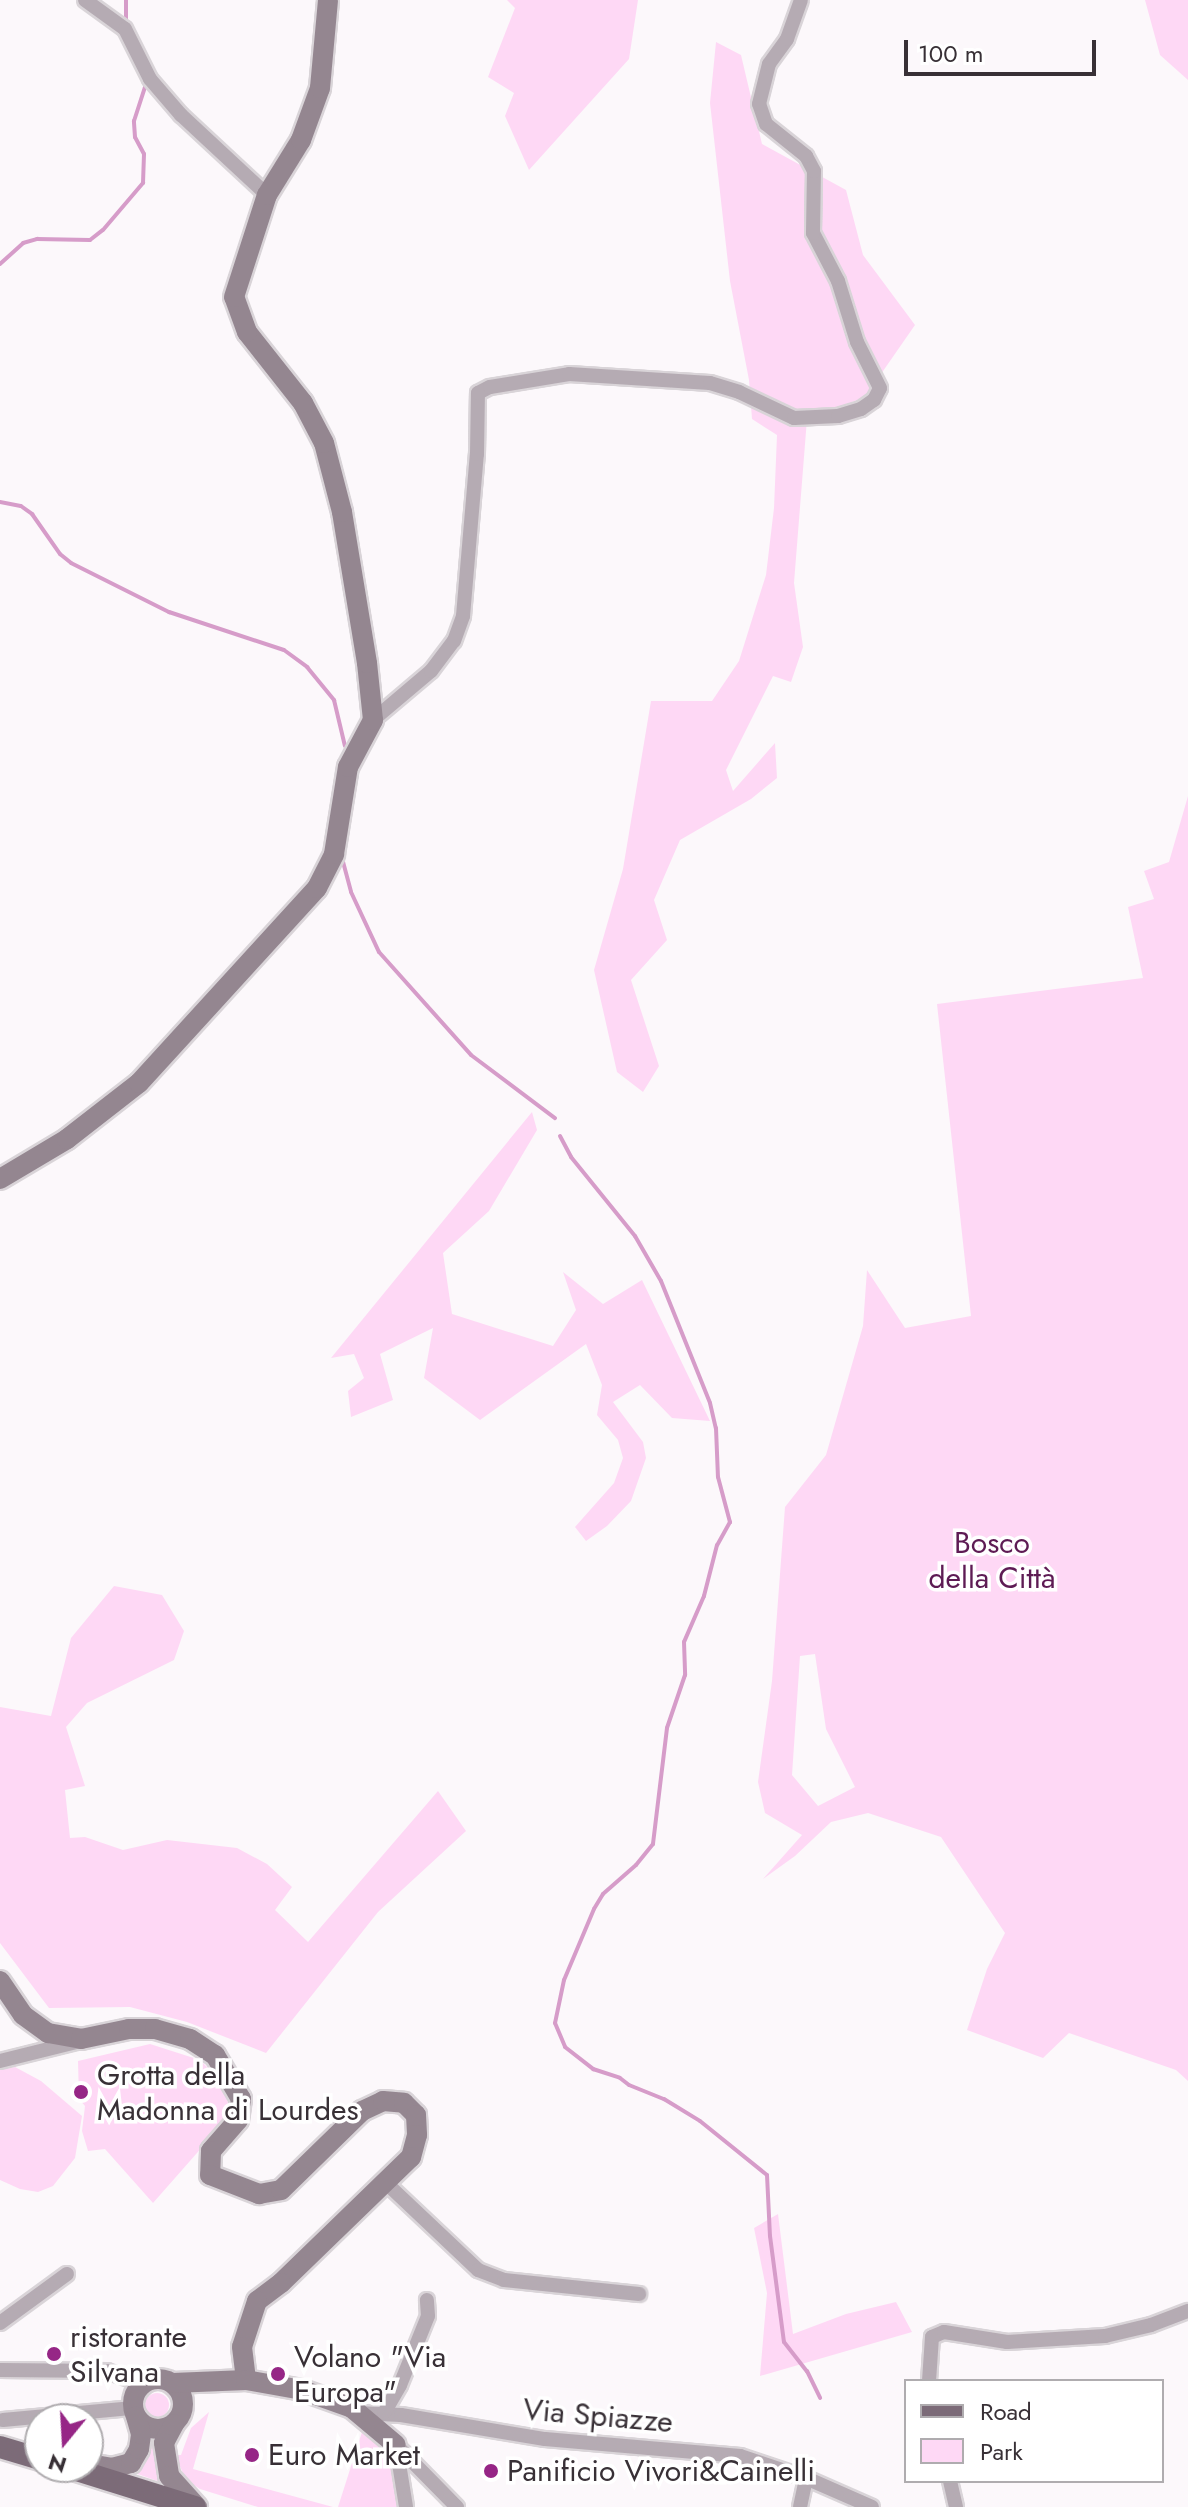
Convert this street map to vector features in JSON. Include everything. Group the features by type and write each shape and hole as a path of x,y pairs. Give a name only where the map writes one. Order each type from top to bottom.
{"main road":[{"path":"0,2447 24,2454"},
{"path":"104,2478 196,2507"}],"street":[{"path":"85,0 125,29 150,79 173,106 267,195"},
{"path":"328,0 320,88 301,140 267,195 234,297 247,332 296,393 324,443 342,512 367,663 373,720"},
{"path":"0,1179 67,1139 139,1083 317,888 334,854 348,767 373,720 431,671 454,641 459,629 469,555 478,393 490,387 569,374 698,382 739,392 794,418 812,419 861,409 874,400 880,388 857,342 838,281 813,233 814,171 806,156 766,124 759,104 769,64 787,39 801,0"},
{"path":"0,1981 23,2015 48,2033 81,2039 100,2037"},
{"path":"0,2061 129,2029 155,2029 190,2039 215,2055 241,2099 238,2120 211,2151 210,2175 259,2194 281,2190 362,2111 383,2101 404,2103 416,2115 417,2135 411,2157 281,2283 257,2301 242,2347 246,2380"},
{"path":"385,2182 478,2270 504,2280 639,2294"},
{"path":"0,2323 67,2274"},
{"path":"384,2413 400,2385 428,2316 427,2300"},
{"path":"929,2379 932,2337 944,2332 1007,2342 1105,2336 1151,2325 1188,2311"},
{"path":"0,2370 107,2371 143,2384"},
{"path":"104,2467 131,2463 139,2449 141,2434 135,2413 137,2390 143,2384 163,2379 173,2383 246,2380 302,2390 357,2413 396,2445 457,2507"},
{"path":"135,2413 142,2424 158,2429 222,2380"},
{"path":"173,2383 181,2393 178,2415 164,2443 169,2476 196,2507"},
{"path":"3,2420 135,2413"},
{"name":"Via Spiazze","path":"357,2413 384,2413 545,2439 740,2456 806,2478 872,2507"},
{"path":"396,2445 406,2507"},
{"path":"800,2507 806,2478"},
{"path":"950,2483 956,2507"}],"green space":[{"path":"507,0 638,0 629,59 529,170 505,116 514,93 488,77 515,8"},
{"path":"1145,0 1188,0 1188,80 1160,55"},
{"path":"716,42 741,55 762,144 846,190 863,255 915,325 865,397 807,419 794,583 803,647 791,682 773,676 726,770 733,791 775,743 777,778 751,799 680,840 654,900 667,940 631,980 659,1066 643,1092 617,1072 594,970 623,869 651,701 712,701 739,661 766,575 774,508 777,435 752,419 749,380 730,281 710,103"},
{"name":"Bosco della Città","path":"1188,796 1188,2081 1176,2070 1069,2033 1043,2058 967,2030 987,1969 1005,1933 941,1837 868,1813 831,1822 795,1856 763,1879 802,1835 765,1813 758,1782 772,1681 785,1507 826,1455 863,1326 867,1270 905,1328 971,1316 937,1004 1143,978 1128,907 1154,899 1144,871 1169,862","holes":["815,1654 826,1729 855,1787 818,1806 792,1775 800,1656"]},
{"path":"532,1112 537,1130 489,1211 443,1253 452,1314 553,1346 576,1310 563,1272 603,1304 642,1280 710,1421 672,1418 640,1385 613,1402 643,1442 646,1458 631,1501 607,1526 586,1541 575,1527 614,1483 623,1458 618,1440 597,1415 602,1385 586,1344 480,1420 424,1378 433,1328 380,1354 393,1400 351,1417 348,1391 364,1378 354,1354 331,1358"},
{"path":"114,1586 162,1595 184,1631 174,1660 87,1703 66,1727 85,1786 65,1790 70,1838 85,1837 123,1850 167,1840 237,1848 267,1864 292,1887 275,1910 308,1942 438,1791 466,1831 378,1912 266,2053 187,2022 130,2007 49,2008 0,1943 0,1707 51,1716 71,1638"},
{"path":"150,2044 200,2060 218,2078 230,2107 226,2120 153,2203 105,2149 88,2151 82,2131 85,2106 79,2099 78,2061"},
{"path":"15,2067 41,2081 82,2116 75,2158 53,2186 38,2192 20,2189 0,2180 0,2070"},
{"path":"778,2214 793,2334 846,2314 896,2302 912,2332 760,2376 767,2293 754,2228"},
{"path":"152,2393 162,2393 169,2400 169,2410 162,2417 152,2417 145,2410 145,2400"},
{"path":"209,2412 193,2469 333,2507 258,2507 200,2489 186,2480 175,2455 181,2455 191,2428"},
{"path":"362,2432 379,2445 398,2480 400,2507 338,2507"},
{"path":"152,2443 162,2445 166,2484 129,2471 139,2466"}],"waterway":[{"path":"126,0 126,22"},
{"path":"0,264 23,243 37,239 90,240 103,230 143,183 144,154 135,137 134,121 146,83"},
{"path":"0,502 21,506 32,514 60,554 71,563 169,612 284,650 307,667 334,700 345,746"},
{"path":"342,858 351,892 379,952 471,1055 555,1118"},
{"path":"560,1136 571,1157 635,1236 661,1281 710,1403 716,1428 718,1477 730,1522 717,1545 704,1596 684,1642 685,1675 667,1728 653,1844 636,1865 603,1894 594,1909 564,1980 555,2023 565,2047 593,2069 664,2099 700,2121 767,2175 770,2236 784,2342 807,2371 820,2398"}],"place":[{"name":"Grotta della Madonna di Lourdes","path":"81,2092"},
{"name":"ristorante Silvana","path":"54,2354"},
{"name":"Volano \"Via Europa\"","path":"278,2374"},
{"name":"Euro Market","path":"252,2455"},
{"name":"Panificio Vivori&Cainelli","path":"491,2471"}]}
